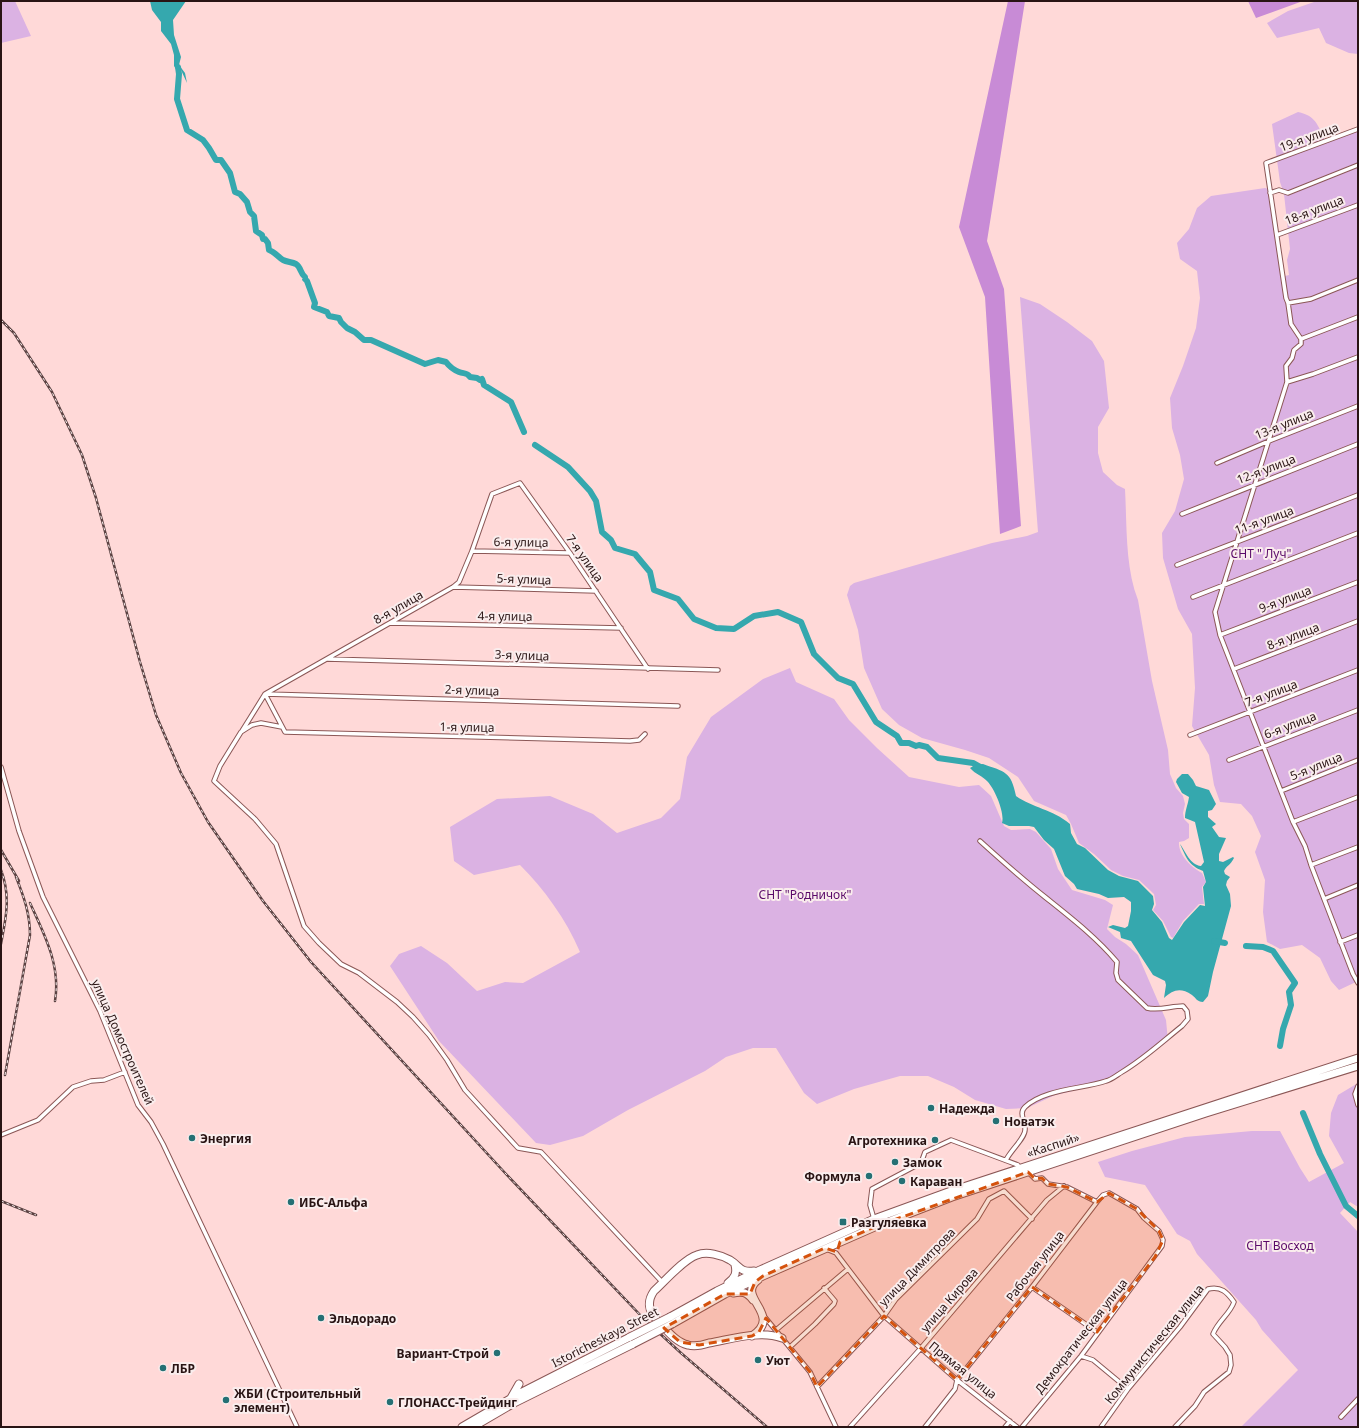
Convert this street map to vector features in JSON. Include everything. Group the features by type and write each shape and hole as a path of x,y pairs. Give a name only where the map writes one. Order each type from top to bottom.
{"highway":[{"name":"«Каспий»","path":"762,1273 874,1219 951,1191 1358,1058"},
{"name":"«Каспий»","path":"762,1273 1023,1168 1358,1066"},
{"path":"762,1273 746,1272 735,1265 731,1260 717,1255 705,1253 697,1255 688,1260 654,1290 650,1296 649,1309 653,1316 674,1337 680,1342 688,1345 699,1345 772,1334 782,1338"},
{"path":"717,1291 734,1277 736,1272 735,1265"},
{"path":"752,1336 759,1332 763,1323 763,1314 751,1292 755,1282 762,1273"},
{"name":"Istoricheskaya Street","path":"671,1320 717,1291 762,1273"},
{"name":"Istoricheskaya Street","path":"462,1427 532,1387 725,1294 762,1273"},
{"path":"725,1294 737,1292 746,1293 756,1303"},
{"name":"Istoricheskaya Street","path":"473,1427 631,1340"}],"street":[{"name":"19-я улица","path":"1270,193 1266,163 1358,129"},
{"path":"1358,165 1288,193 1279,190 1270,193 1278,235 1284,286 1291,324 1301,339 1300,344 1294,350 1292,358 1286,366 1287,382 1215,612 1220,635 1293,822 1305,846 1340,942 1353,974 1358,980"},
{"name":"18-я улица","path":"1278,235 1358,204"},
{"path":"1288,302 1311,299 1358,280"},
{"path":"1301,339 1358,318"},
{"path":"1287,382 1358,357"},
{"name":"13-я улица","path":"1217,463 1358,406"},
{"name":"12-я улица","path":"1182,514 1358,444"},
{"name":"7-я улица","path":"492,494 520,483 570,553 648,669"},
{"name":"8-я улица","path":"265,694 459,582 472,551 492,494"},
{"name":"11-я улица","path":"1178,565 1358,495"},
{"path":"1194,597 1358,532"},
{"name":"6-я улица","path":"472,551 570,553"},
{"name":"9-я улица","path":"1220,635 1358,582"},
{"name":"5-я улица","path":"452,587 596,591"},
{"name":"8-я улица","path":"1234,669 1358,621"},
{"name":"4-я улица","path":"390,623 621,628"},
{"name":"3-я улица","path":"326,659 718,670"},
{"name":"7-я улица","path":"1190,735 1358,670"},
{"path":"265,694 282,727"},
{"path":"265,694 220,766 214,781 255,819 276,844 304,926 341,964 359,973 397,1002 413,1017 429,1034 465,1090 518,1148 541,1152 663,1283"},
{"name":"2-я улица","path":"265,694 678,706"},
{"name":"6-я улица","path":"1229,760 1358,710"},
{"path":"241,732 252,725 261,723 282,727"},
{"name":"1-я улица","path":"282,727 285,732 630,741 639,740 645,734"},
{"name":"5-я улица","path":"1282,791 1358,760"},
{"name":"улица Домостроителей","path":"1,767 19,831 43,897 100,1011 138,1105 151,1122 163,1144 297,1427"},
{"path":"1293,822 1358,797"},
{"path":"980,841 1035,889 1084,928 1109,952 1117,962 1116,973 1118,980 1147,1008 1153,1010 1183,1006 1187,1011 1188,1019 1137,1063 1106,1081 1045,1096 1030,1103 1024,1108 1022,1114 1025,1125 1024,1136 1013,1148 1006,1160"},
{"path":"1311,865 1358,847"},
{"path":"1324,898 1358,885"},
{"path":"1340,942 1358,935"},
{"path":"1,1135 38,1120 73,1087 92,1081 104,1080 125,1072"},
{"path":"1358,1086 1354,1094 1358,1105"},
{"path":"874,1219 870,1205 872,1189 912,1169 921,1163 925,1152 951,1140 1006,1160 1023,1168 1035,1179 1042,1178 1048,1184 1067,1187 1097,1202"},
{"name":"улица Кирова","path":"850,1427 1047,1200 1064,1186"},
{"name":"улица Димитрова","path":"817,1387 884,1316 896,1299 977,1220 989,1199 1004,1191 1032,1219"},
{"name":"Демократическая улица","path":"1022,1427 1081,1356 1097,1332 1162,1246 1163,1240 1159,1231 1144,1218 1137,1209 1109,1194 1103,1195 1097,1202"},
{"name":"Рабочая улица","path":"925,1427 955,1389 957,1380 1032,1287 1097,1202"},
{"path":"826,1248 836,1254 840,1242"},
{"name":"Прямая улица","path":"836,1254 884,1316 957,1380 1017,1427"},
{"path":"776,1330 848,1269"},
{"path":"1032,1287 1097,1332"},
{"name":"Коммунистическая улица","path":"1101,1427 1128,1389 1180,1327 1208,1289 1215,1287 1221,1288 1228,1293 1234,1302 1232,1308 1215,1328 1213,1334 1230,1355 1231,1365 1229,1372 1211,1384 1195,1406 1175,1427"},
{"path":"790,1347 834,1304 835,1301 833,1297 824,1288"},
{"path":"763,1314 810,1372 836,1427"},
{"path":"1081,1356 1093,1360 1128,1389"},
{"path":"1341,1417 1358,1399"},
{"path":"1005,1427 1010,1421"}],"highlighted area":[{"path":"1028,1172 1035,1179 1042,1178 1048,1184 1067,1187 1097,1202 1109,1193 1137,1209 1159,1231 1163,1240 1155,1257 1097,1332 1032,1287 957,1380 884,1316 817,1387 810,1372 766,1318 759,1332 752,1336 699,1345 680,1342 664,1328 725,1294 750,1294 755,1282 763,1276 825,1248 837,1252 840,1242 877,1226"}],"green space":[{"path":"1,1 15,1 31,36 1,43"},
{"path":"1317,1 1358,1 1358,54 1349,53 1326,43 1319,28 1277,38 1267,23 1288,11"},
{"name":"СНТ \" Луч\"","path":"1298,112 1312,118 1318,125 1325,140 1358,128 1358,981 1339,990 1331,981 1320,958 1302,945 1280,949 1267,942 1263,912 1265,880 1255,852 1261,836 1252,816 1241,804 1220,802 1214,785 1209,755 1192,726 1195,688 1192,634 1178,609 1163,558 1162,533 1175,511 1184,479 1180,455 1172,428 1170,398 1196,328 1200,298 1197,271 1180,259 1177,243 1189,229 1197,208 1211,196 1265,188 1269,189 1272,205 1272,219 1285,276 1289,275 1287,260 1290,249 1284,194 1280,182 1272,124"},
{"path":"1020,297 1040,304 1092,341 1104,361 1109,408 1098,427 1098,453 1103,472 1117,485 1125,489 1127,546 1131,574 1138,600 1152,681 1168,750 1170,774 1176,788 1183,796 1185,804 1183,813 1184,819 1189,824 1189,838 1179,842 1179,847 1186,860 1202,873 1206,882 1202,887 1204,904 1199,904 1183,921 1173,938 1171,937 1163,921 1153,910 1156,905 1154,894 1139,880 1123,876 1111,870 1094,854 1079,843 1066,815 1034,801 1018,777 989,758 922,738 899,725 882,709 864,668 858,630 847,595 850,586 854,583 992,543 1027,536 1038,532"},
{"name":"СНТ \"Родничок\"","path":"790,668 796,682 834,699 849,720 909,777 959,787 979,785 991,796 1004,826 1011,830 1030,829 1036,832 1051,849 1058,869 1072,890 1105,900 1113,905 1107,929 1138,955 1166,1020 1168,1041 1130,1070 1107,1083 1055,1095 1027,1108 1006,1109 975,1100 954,1087 928,1076 900,1076 854,1089 817,1104 804,1093 776,1048 753,1048 726,1057 705,1071 628,1110 583,1136 550,1145 536,1143 439,1041 390,966 399,954 421,946 447,963 477,991 505,982 523,983 580,952 554,905 538,884 520,865 474,875 454,861 450,827 497,799 550,796 593,814 617,833 661,818 680,799 687,757 711,717 763,679"},
{"name":"СНТ Восход","path":"1358,1083 1358,1207 1350,1202 1340,1213 1358,1232 1358,1427 1241,1427 1298,1370 1197,1254 1190,1241 1177,1234 1145,1185 1105,1177 1098,1162 1185,1137 1252,1131 1280,1131 1309,1182 1344,1163 1329,1136 1331,1113 1338,1095"}],"shaded area":[{"path":"1008,1 1025,1 987,241 1004,289 1021,526 1000,534 985,297 959,227"},
{"path":"1248,1 1303,1 1256,18"}],"water":[{"path":"150,1 186,1 173,20 174,35 181,57 179,65 185,73 187,83 181,70 179,74 174,66 174,55 171,44 161,31 161,22 152,10"},
{"path":"983,764 1006,774 1012,782 1016,796 1056,815 1070,824 1071,833 1077,844 1085,848 1108,870 1119,876 1138,881 1153,896 1154,904 1152,910 1162,922 1169,938 1172,940 1184,922 1200,905 1205,906 1203,887 1206,882 1203,871 1191,863 1186,857 1180,844 1191,861 1201,866 1204,862 1195,822 1185,818 1189,797 1182,793 1176,782 1182,774 1188,774 1196,786 1209,790 1216,804 1212,810 1208,811 1208,817 1216,824 1212,827 1219,837 1226,838 1219,854 1219,861 1223,862 1233,857 1234,858 1224,871 1225,874 1230,877 1226,885 1230,894 1231,906 1208,996 1203,1002 1198,1001 1192,995 1180,990 1170,993 1164,998 1166,985 1165,981 1153,975 1131,941 1121,938 1120,932 1108,927 1113,925 1125,928 1128,926 1131,902 1124,897 1108,898 1099,894 1077,889 1065,876 1054,849 1044,840 1034,827 1009,826 1002,823 1003,819 1001,808 994,790 986,780 970,768 975,765"}],"waterway":[{"path":"178,67 179,74 177,99 187,130 203,140 216,160 221,160 230,173 235,192 240,194 247,202 250,212 254,216 256,231 262,235 263,239 265,239 268,243 269,250 283,260 298,265 307,281 315,303 314,307 327,312 329,316 339,318 347,328 355,332 364,340 371,340 425,364 438,360 446,362 452,368 461,373 480,380 482,379 484,385 511,402 524,432"},
{"path":"535,445 568,467 590,491 596,501 602,532 611,540 615,548 635,554 650,572 654,590 678,599 694,619 716,628 734,629 754,616 778,612 801,622 814,654 838,678 853,684 876,722 897,736 901,743 909,743 916,746 919,745 927,747 938,758 973,763 984,769"},
{"path":"1214,941 1225,943"},
{"path":"1246,946 1263,947 1273,951 1295,983 1289,992 1291,1005 1283,1029 1280,1046"},
{"path":"1303,1113 1320,1154 1346,1206 1358,1216"}],"railway":[{"path":"1,320 14,333 52,392 82,455 96,498 140,662 156,715 181,773 208,822 263,901 311,962 506,1174 644,1319 767,1427"},
{"path":"1,850 19,881"},
{"path":"1,870 7,898 6,916 1,944"},
{"path":"5,1075 30,935 26,906 16,877"},
{"path":"30,903 50,950 56,975 55,1001"},
{"path":"1,1201 36,1215"}],"place":[{"name":"Надежда","path":"931,1108"},
{"name":"Новатэк","path":"996,1121"},
{"name":"Энергия","path":"192,1138"},
{"name":"Агротехника","path":"935,1140"},
{"name":"Замок","path":"895,1162"},
{"name":"Формула","path":"869,1176"},
{"name":"Караван","path":"902,1181"},
{"name":"ИБС-Альфа","path":"291,1202"},
{"name":"Разгуляевка","path":"843,1222"},
{"name":"Эльдорадо","path":"321,1318"},
{"name":"Вариант-Строй","path":"497,1353"},
{"name":"Уют","path":"758,1360"},
{"name":"ЛБР","path":"163,1368"},
{"name":"ЖБИ (Строительный элемент)","path":"226,1400"},
{"name":"ГЛОНАСС-Трейдинг","path":"390,1402"}]}
